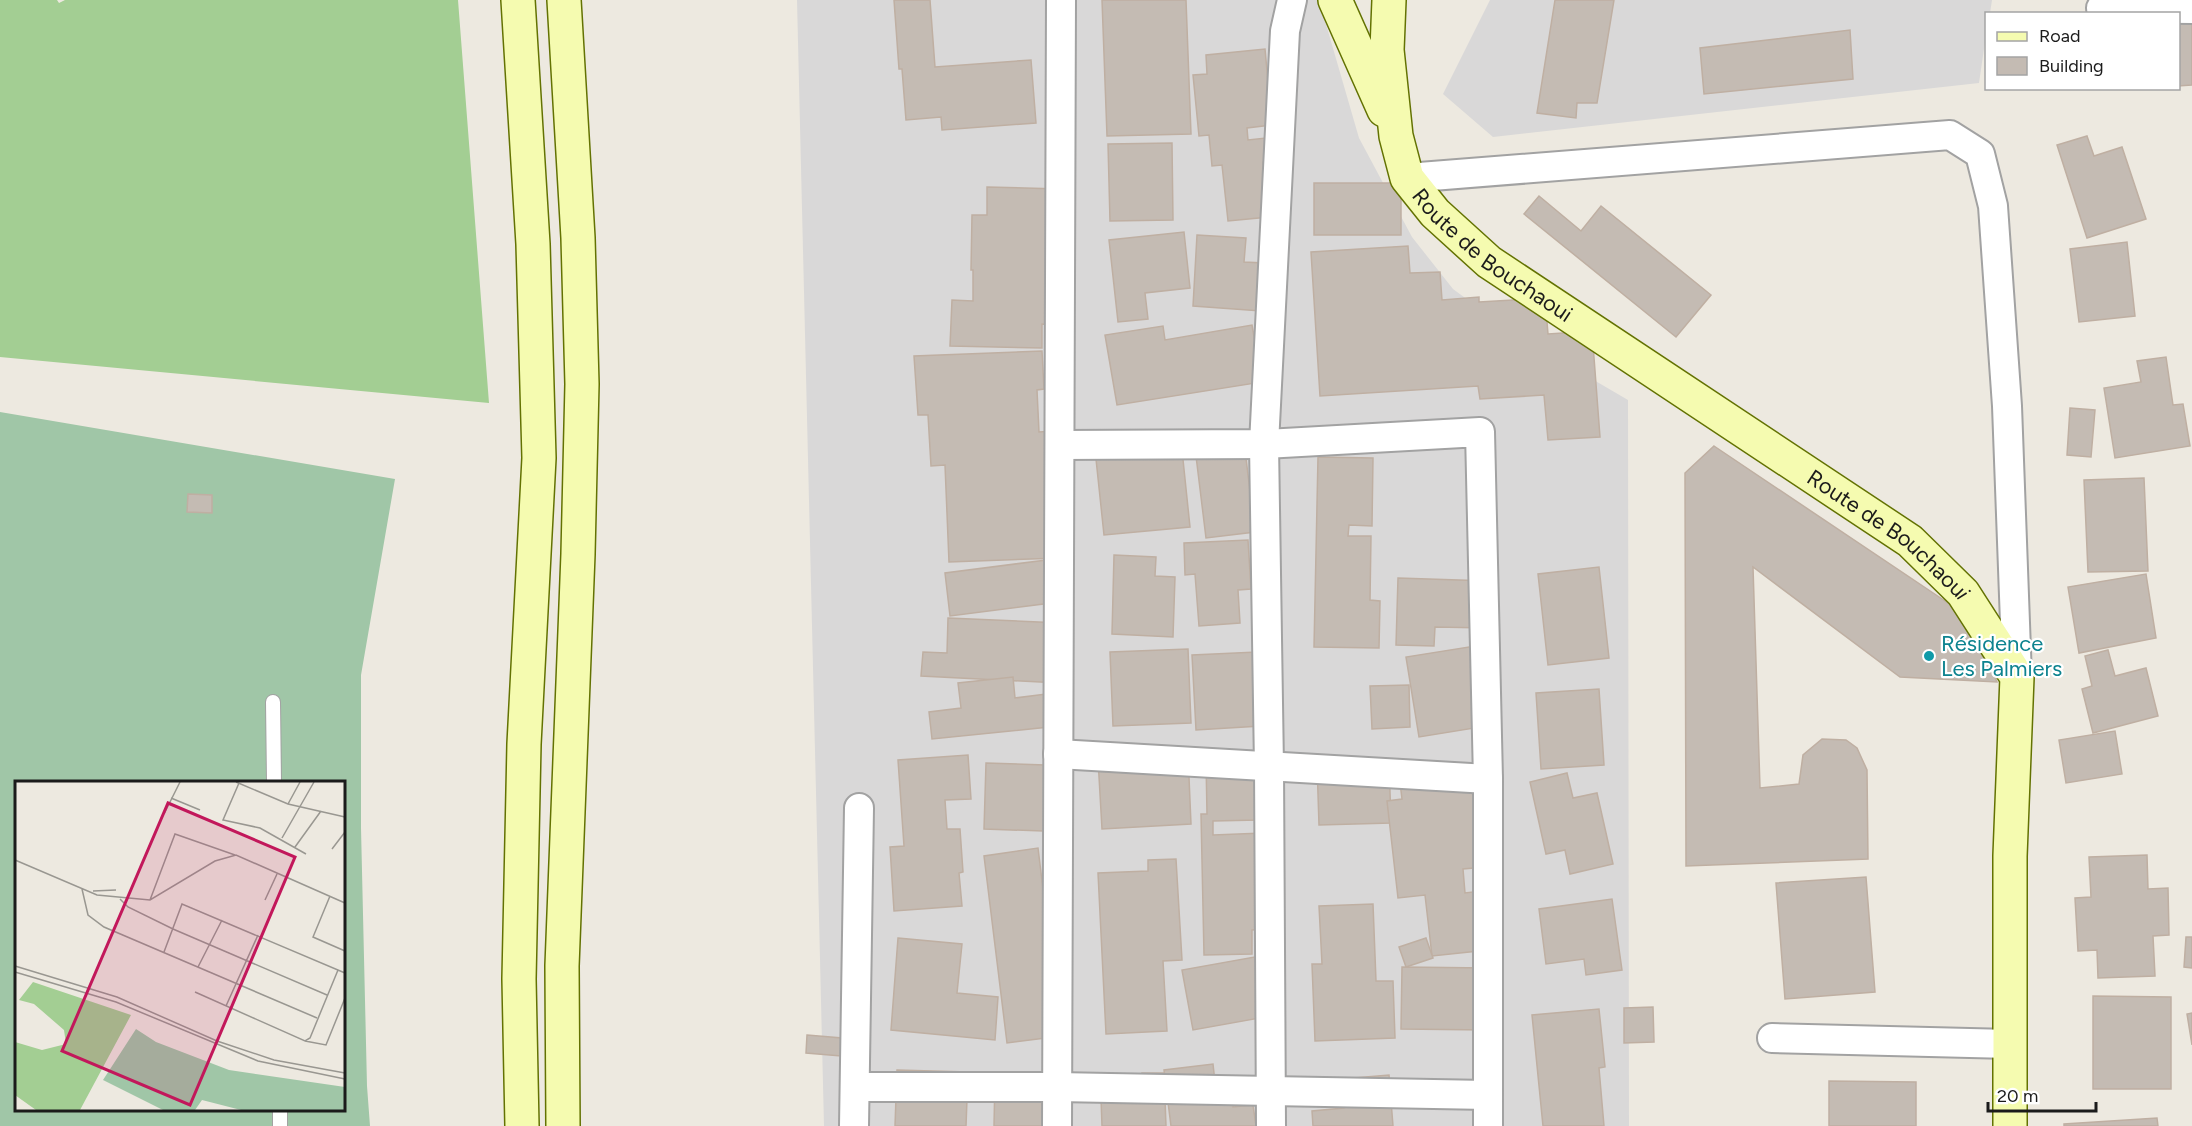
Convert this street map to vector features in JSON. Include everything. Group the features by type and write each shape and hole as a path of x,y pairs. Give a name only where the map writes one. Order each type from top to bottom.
{"main road":[{"path":"518,0 533,244 539,458 524,744 519,979 522,1126"},
{"path":"563,1126 562,966 578,554 582,384 578,238 564,0"},
{"path":"1335,0 1396,136"},
{"path":"1389,0 1387,50 1396,136"},
{"name":"Route de Bouchaoui","path":"1396,136 1407,178 1435,213 1489,262 1910,541 1963,593 2017,677"},
{"path":"2010,1126 2010,856 2017,677"}],"street":[{"path":"1057,1126 1061,0"},
{"path":"1271,1126 1264,444 1285,31 1292,0"},
{"path":"2101,8 2192,9"},
{"path":"1407,178 1950,135 1980,154 1993,206 2007,406 2017,677"},
{"path":"1060,445 1264,444 1480,432 1488,779 1488,1126"},
{"path":"1058,754 1488,779"},
{"path":"854,1126 859,808"},
{"path":"1772,1038 2010,1044"},
{"path":"855,1087 1057,1087 1488,1095"}],"lane":[{"path":"273,702 274,781"}],"shaded area":[{"path":"797,0 1319,0 1359,138 1412,237 1453,289 1510,331 1628,400 1629,1126 824,1126"},
{"path":"1490,0 1992,0 1990,12 1985,12 1985,42 1979,83 1493,137 1443,94"}],"green space":[{"path":"0,0 57,0 59,3 65,0 458,0 489,403 0,357"},
{"path":"0,412 395,479 361,675 361,828 370,1126 0,1126"}],"building":[{"path":"894,0 930,0 935,67 1031,60 1036,123 942,130 941,117 906,120 902,69 899,69"},
{"path":"1102,0 1186,0 1191,134 1107,136"},
{"path":"1555,0 1614,0 1597,103 1577,103 1576,118 1537,113"},
{"path":"2192,20 2192,85 2180,86 2180,21"},
{"path":"1850,30 1853,79 1704,94 1700,48"},
{"path":"1265,49 1272,125 1247,128 1248,140 1266,138 1268,161 1263,162 1269,217 1228,221 1222,165 1212,166 1209,135 1199,136 1193,75 1207,74 1206,55"},
{"path":"2087,136 2094,156 2122,147 2146,219 2087,238 2057,145"},
{"path":"1172,143 1173,220 1110,221 1108,144"},
{"path":"1314,183 1401,183 1401,235 1314,235"},
{"path":"987,187 1060,189 1057,325 1042,324 1042,348 950,346 952,300 973,301 972,215 987,215"},
{"path":"1539,196 1581,231 1601,206 1711,295 1676,337 1524,214"},
{"path":"1184,232 1190,288 1145,293 1148,319 1118,322 1109,240"},
{"path":"1197,235 1246,238 1244,262 1264,263 1261,311 1193,306"},
{"path":"2127,242 2135,316 2079,322 2070,249"},
{"path":"1408,246 1410,273 1440,272 1442,300 1479,297 1479,302 1545,298 1548,334 1592,331 1600,437 1548,440 1544,395 1480,399 1478,386 1320,396 1311,252"},
{"path":"1252,325 1262,382 1117,405 1105,335 1163,326 1165,340"},
{"path":"1042,351 1044,389 1037,390 1039,432 1054,431 1060,558 949,562 945,465 931,466 928,415 918,415 914,356"},
{"path":"2166,357 2173,405 2183,404 2190,446 2115,458 2104,388 2141,382 2137,361"},
{"path":"2070,408 2095,410 2091,457 2067,455"},
{"name":"Résidence Les Palmiers","path":"1714,446 1951,605 1977,635 1997,682 1900,677 1753,567 1760,788 1799,784 1803,755 1822,739 1846,740 1857,748 1867,770 1868,859 1686,866 1685,473"},
{"path":"1182,450 1190,527 1104,535 1096,459"},
{"path":"1245,450 1255,532 1206,538 1196,456"},
{"path":"1318,457 1373,458 1372,526 1349,525 1348,536 1371,536 1370,600 1380,601 1379,648 1314,647"},
{"path":"2144,478 2148,571 2088,572 2084,480"},
{"path":"188,494 212,495 212,513 187,512"},
{"path":"1248,540 1251,589 1238,590 1240,623 1199,626 1195,574 1185,575 1184,543"},
{"path":"1114,555 1156,557 1155,576 1175,577 1173,637 1112,634"},
{"path":"1054,559 1059,602 950,616 945,573"},
{"path":"1599,567 1609,658 1548,665 1538,574"},
{"path":"2146,574 2156,638 2079,653 2068,587"},
{"path":"1398,578 1489,581 1487,628 1435,627 1434,646 1396,645"},
{"path":"948,618 1061,623 1059,683 921,676 923,652 947,653"},
{"path":"1475,646 1487,726 1419,737 1406,657"},
{"path":"1188,649 1191,723 1113,726 1110,652"},
{"path":"2108,650 2115,676 2146,668 2158,716 2093,733 2082,689 2092,686 2085,656"},
{"path":"1257,652 1261,726 1196,730 1192,655"},
{"path":"1013,677 1015,698 1046,694 1049,727 932,739 929,712 961,708 958,683"},
{"path":"1409,685 1410,727 1372,729 1370,686"},
{"path":"1599,689 1604,765 1541,769 1536,693"},
{"path":"2115,731 2122,774 2066,783 2059,740"},
{"path":"1188,754 1191,824 1102,829 1098,759"},
{"path":"968,755 971,799 945,800 947,829 960,829 963,872 959,873 962,906 894,911 890,847 904,846 898,760"},
{"path":"1257,760 1258,820 1213,821 1213,835 1263,833 1266,929 1252,930 1252,954 1204,955 1201,814 1207,814 1206,761"},
{"path":"1389,761 1391,823 1319,825 1317,763"},
{"path":"986,763 1045,765 1043,831 984,829"},
{"path":"1473,766 1496,866 1463,869 1465,893 1481,891 1488,950 1432,956 1425,895 1398,898 1387,801 1402,799 1399,774"},
{"path":"1567,773 1573,798 1597,793 1613,864 1570,874 1565,850 1546,854 1530,782"},
{"path":"1038,848 1061,1036 1007,1043 984,856"},
{"path":"2147,855 2148,889 2168,888 2169,935 2153,936 2155,976 2098,978 2097,950 2078,951 2075,898 2091,897 2089,857"},
{"path":"1176,859 1182,960 1163,961 1167,1031 1106,1034 1098,873 1148,871 1148,860"},
{"path":"1866,877 1875,992 1785,999 1776,883"},
{"path":"1612,899 1622,970 1586,975 1584,959 1546,964 1539,909"},
{"path":"1373,904 1376,981 1393,981 1395,1038 1315,1041 1312,964 1322,964 1319,906"},
{"path":"2186,937 2192,937 2192,968 2184,967"},
{"path":"898,938 962,944 957,993 998,997 995,1040 891,1030"},
{"path":"1426,938 1433,958 1406,967 1399,947"},
{"path":"1260,956 1271,1016 1193,1030 1182,970"},
{"path":"1402,967 1488,968 1487,1030 1401,1029"},
{"path":"2093,996 2171,997 2171,1089 2093,1089"},
{"path":"1653,1007 1654,1042 1624,1043 1624,1008"},
{"path":"1599,1009 1605,1067 1599,1068 1604,1126 1543,1126 1532,1015"},
{"path":"2192,1013 2192,1045 2187,1014"},
{"path":"807,1035 842,1038 841,1056 806,1053"},
{"path":"1213,1064 1215,1082 1230,1080 1233,1107 1253,1105 1256,1126 1171,1126 1164,1070"},
{"path":"897,1070 968,1072 966,1126 895,1126"},
{"path":"1142,1073 1164,1073 1166,1126 1102,1126 1101,1098 1143,1097"},
{"path":"1389,1075 1393,1126 1313,1126 1312,1111 1344,1108 1342,1079"},
{"path":"995,1077 1056,1078 1055,1126 994,1126"},
{"path":"1829,1081 1916,1082 1916,1126 1829,1126"},
{"path":"2157,1118 2158,1126 2064,1126 2064,1124"}],"place":[{"name":"Résidence Les Palmiers","path":"1929,656"}]}
